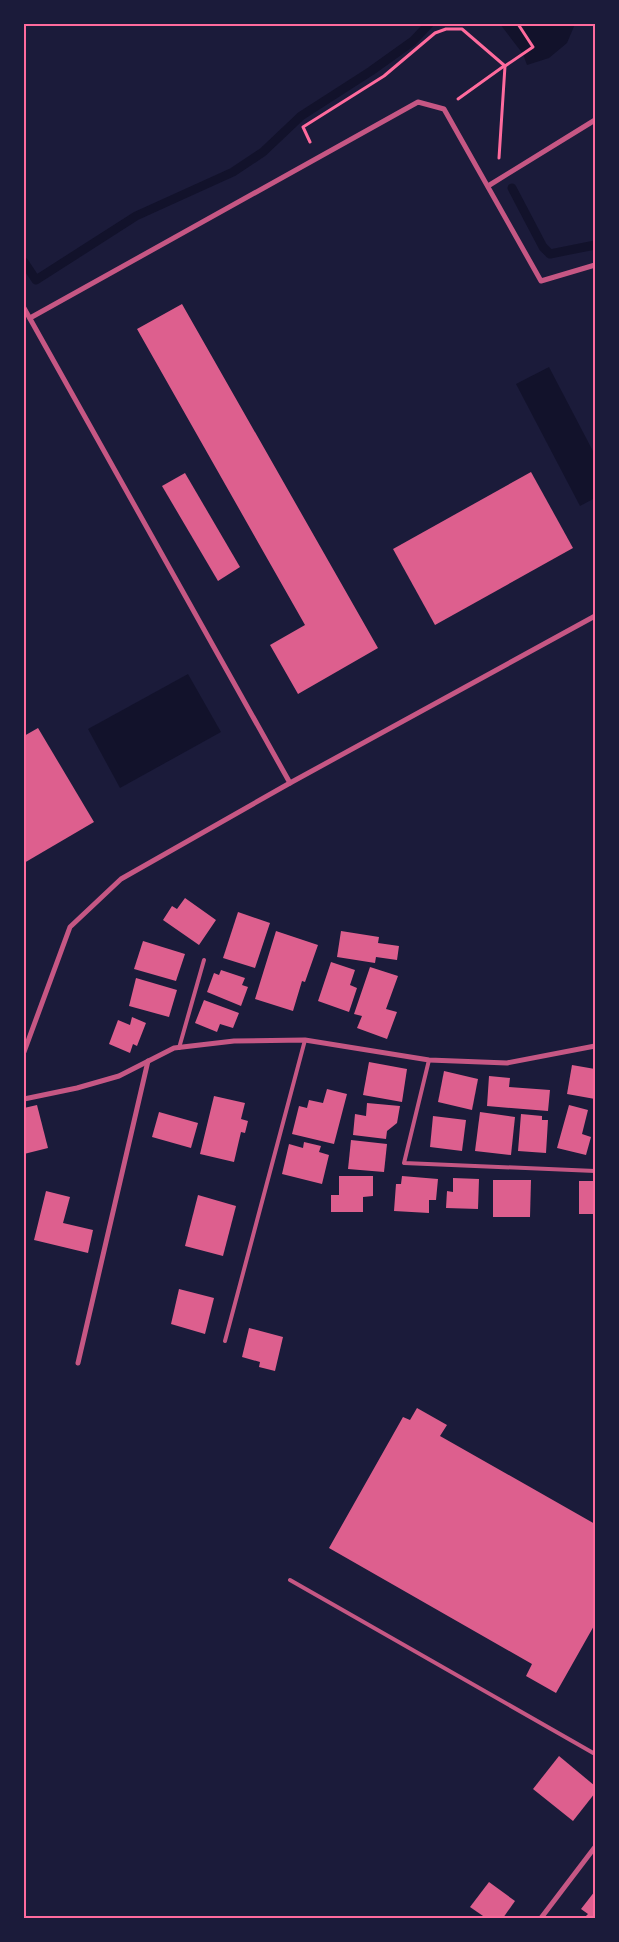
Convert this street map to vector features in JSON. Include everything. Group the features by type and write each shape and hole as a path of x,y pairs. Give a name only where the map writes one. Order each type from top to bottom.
{"street":[{"path":"30,318 418,102 444,109 541,281 595,265"},
{"path":"488,186 595,120"},
{"path":"24,308 290,783"},
{"path":"24,1052 70,927 120,879 290,783 595,616"},
{"path":"24,1099 77,1088 118,1076 179,1048 234,1040 305,1040 429,1060 507,1062 595,1046"},
{"path":"78,1363 148,1061"},
{"path":"541,1918 595,1847"}],"lane":[{"path":"179,1048 204,960"},
{"path":"225,1341 305,1040"},
{"path":"429,1060 404,1163 595,1171"},
{"path":"290,1580 595,1754"}],"path":[{"path":"460,24 462,29 505,66"},
{"path":"444,109 533,47 518,24"},
{"path":"302,148 310,143 303,127 384,76 435,33 446,29 462,29"},
{"path":"497,180 505,66"}],"shaded area":[{"path":"500,24 575,24 567,43 549,58 527,65 523,54"},
{"path":"549,367 595,455 595,498 580,506 516,384"},
{"path":"188,674 221,732 120,788 88,729"}],"building":[{"path":"182,304 378,648 298,694 270,645 305,625 137,329"},
{"path":"531,472 573,548 435,625 393,549"},
{"path":"185,473 240,567 218,581 162,486"},
{"path":"38,728 94,822 24,863 24,736"},
{"path":"185,898 216,920 199,945 163,920 172,906 177,909"},
{"path":"238,912 270,923 255,968 223,958"},
{"path":"276,931 318,945 305,982 302,981 293,1011 255,999"},
{"path":"341,931 379,937 378,943 399,946 397,960 376,957 375,963 337,957"},
{"path":"143,941 185,954 176,981 134,969"},
{"path":"331,962 355,970 350,985 357,988 349,1012 318,1001"},
{"path":"370,967 398,976 386,1009 397,1012 387,1039 357,1028 362,1016 354,1014"},
{"path":"221,970 245,978 242,985 248,987 241,1006 207,992 214,973 219,975"},
{"path":"136,978 177,990 169,1017 129,1006"},
{"path":"204,1000 239,1013 233,1028 220,1024 217,1032 195,1023"},
{"path":"132,1017 146,1023 137,1046 133,1044 130,1053 109,1044 118,1020 130,1025"},
{"path":"369,1062 407,1069 402,1102 363,1095"},
{"path":"572,1065 595,1069 595,1099 567,1094"},
{"path":"444,1071 478,1079 472,1110 438,1102"},
{"path":"489,1076 510,1078 509,1087 550,1090 548,1111 487,1106"},
{"path":"327,1089 347,1094 334,1144 292,1134 299,1106 307,1108 309,1100 323,1103"},
{"path":"214,1096 245,1103 241,1119 248,1121 245,1133 241,1132 234,1162 200,1154"},
{"path":"367,1103 400,1106 397,1123 387,1131 386,1139 353,1135 355,1114 366,1116"},
{"path":"37,1105 48,1148 24,1154 24,1108"},
{"path":"569,1105 588,1110 582,1134 591,1137 586,1155 557,1148"},
{"path":"159,1112 198,1123 191,1148 152,1137"},
{"path":"480,1112 515,1117 511,1155 475,1151"},
{"path":"521,1114 542,1116 542,1120 548,1120 546,1153 518,1151"},
{"path":"433,1116 466,1120 462,1151 430,1147"},
{"path":"351,1140 387,1144 384,1172 348,1169"},
{"path":"304,1142 321,1146 319,1152 329,1155 322,1184 282,1174 289,1144 303,1148"},
{"path":"339,1176 373,1176 373,1196 363,1197 363,1212 331,1212 331,1195 339,1195"},
{"path":"402,1176 438,1179 436,1200 429,1200 429,1213 394,1211 396,1184 401,1184"},
{"path":"453,1178 479,1179 478,1209 446,1208 447,1191 453,1192"},
{"path":"493,1180 531,1180 530,1217 493,1217"},
{"path":"579,1181 595,1181 595,1214 579,1214"},
{"path":"46,1191 70,1197 63,1223 93,1230 88,1253 34,1240"},
{"path":"198,1195 236,1206 223,1256 185,1246"},
{"path":"179,1289 214,1298 205,1334 171,1324"},
{"path":"249,1328 283,1337 275,1371 259,1367 260,1362 242,1357"},
{"path":"417,1408 447,1425 440,1436 595,1524 595,1624 556,1693 526,1676 532,1664 329,1548 403,1417 410,1420"},
{"path":"559,1756 595,1786 595,1793 573,1821 533,1789"},
{"path":"489,1882 515,1901 503,1918 486,1918 470,1907"},
{"path":"595,1891 595,1918 584,1918 588,1914 581,1909"}],"waterway":[{"path":"24,262 36,280 136,216 233,172 263,152 301,116 371,71 413,41 429,24"},
{"path":"512,188 543,247 550,254 595,245"}]}
